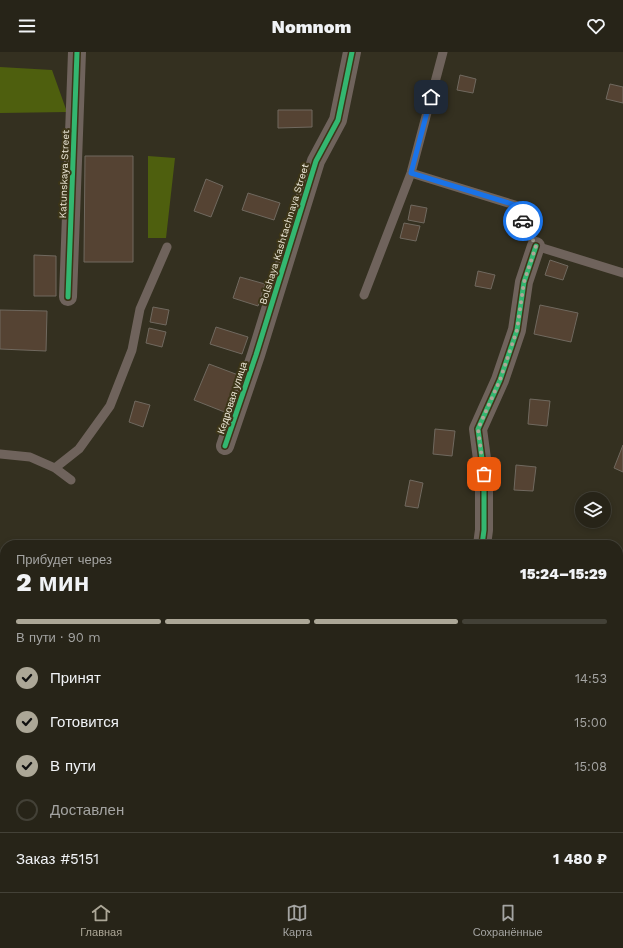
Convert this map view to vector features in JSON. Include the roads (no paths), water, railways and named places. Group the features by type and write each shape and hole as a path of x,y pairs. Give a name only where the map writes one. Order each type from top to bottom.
{"street":[{"name":"Katunskaya Street","path":"68,297 77,52"},
{"name":"Bolshaya Kashtachnaya Street","path":"256,355 316,161 338,120 352,52"},
{"path":"483,540 484,474 478,429 500,380 517,330 524,282 536,246"},
{"name":"Кедровая улица","path":"225,446 256,355"}],"lane":[{"path":"364,295 411,173 443,52"},
{"path":"411,173 515,205 536,246 623,273"},
{"path":"55,468 79,449 110,406 132,350 140,308 167,247"},
{"path":"0,454 30,457 55,468 71,480"}]}
